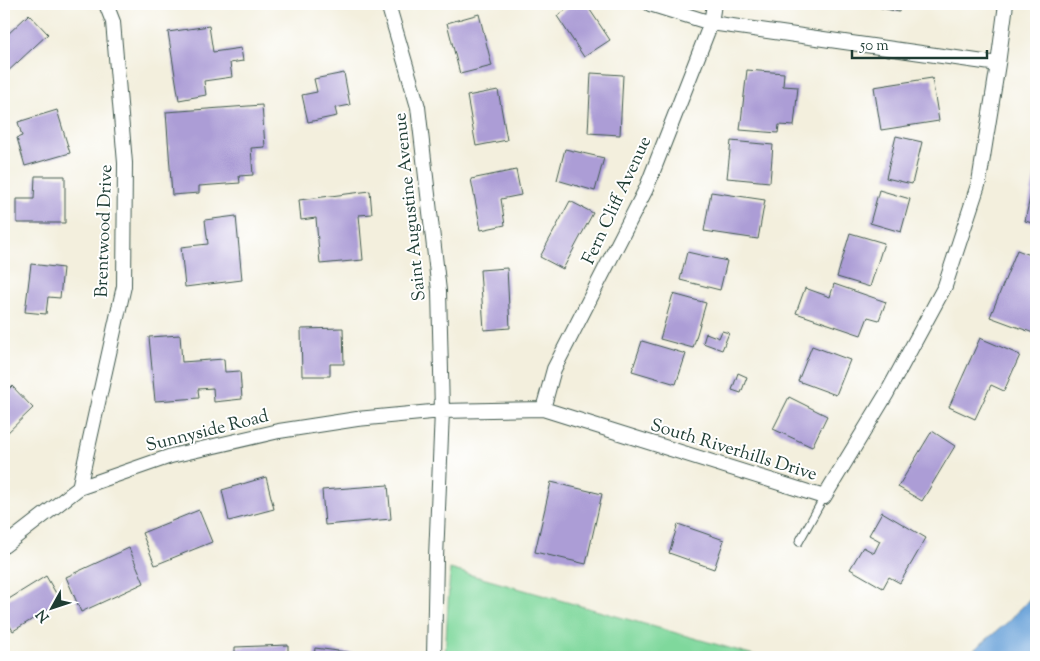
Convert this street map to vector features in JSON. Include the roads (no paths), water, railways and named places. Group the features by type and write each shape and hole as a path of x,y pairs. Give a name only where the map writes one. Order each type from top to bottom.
{"street":[{"name":"Brentwood Drive","path":"79,488 124,286 125,163 113,22 106,4"},
{"name":"Saint Augustine Avenue","path":"388,4 418,107 439,291 442,411"},
{"path":"650,4 711,23 998,64"},
{"name":"Fern Cliff Avenue","path":"543,409 554,369 646,189 711,23 714,4"},
{"name":"South Riverhills Drive","path":"442,411 543,409 824,497 887,393 945,286 979,182 1006,4"},
{"name":"Sunnyside Road","path":"4,546 79,488 171,456 279,431 357,419 442,411"},
{"path":"434,657 442,411"}],"lane":[{"path":"799,542 824,497"}],"water":[{"path":"1036,592 1036,657 965,657 1008,622"}]}
